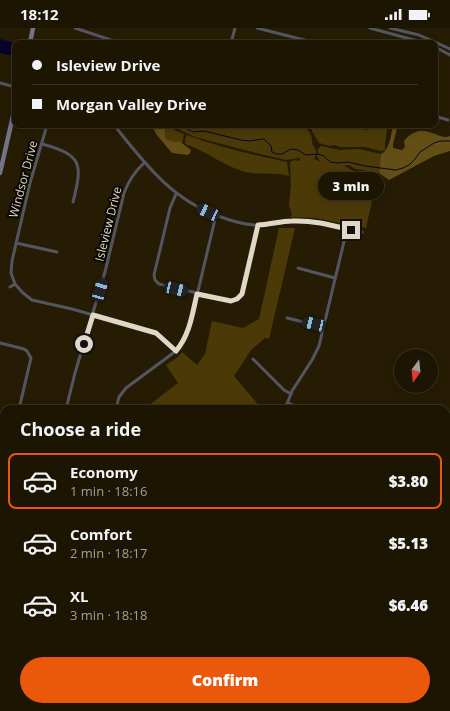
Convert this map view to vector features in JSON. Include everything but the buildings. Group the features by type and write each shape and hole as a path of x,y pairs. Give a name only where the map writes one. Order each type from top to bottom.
{"street":[{"path":"31,40 33,28"},
{"path":"75,28 111,40"},
{"path":"232,40 235,28"},
{"path":"257,28 304,40"},
{"path":"370,28 414,40"},
{"path":"390,28 419,35 430,40"},
{"path":"438,44 450,49"},
{"path":"438,49 450,55"},
{"path":"0,83 12,85"},
{"path":"438,117 448,120"},
{"path":"0,173 12,120"},
{"name":"Windsor Drive","path":"15,284 11,268 30,184 46,128"},
{"path":"116,128 159,178 176,194 199,208 239,223 258,225 288,221 304,221 316,222 362,232"},
{"path":"42,144 68,152 74,159 78,167 79,175 74,202"},
{"name":"Isleview Drive","path":"67,405 75,373 106,272 124,194 130,178 144,162"},
{"path":"176,194 170,208 154,275 155,280 159,284 231,301 237,299 242,294 258,225"},
{"path":"117,405 119,397 126,388 176,351 185,339 189,330 216,215"},
{"path":"293,405 288,403 291,394 316,353 324,327 347,229"},
{"path":"16,244 57,252"},
{"path":"298,268 336,278"},
{"path":"10,287 15,284 32,300 156,333 176,351"},
{"path":"287,318 324,327"},
{"path":"0,343 24,349 31,358 20,405"},
{"path":"253,359 284,390 291,394"},
{"path":"299,711 305,711"}],"shaded area":[{"path":"0,39 12,43 12,54 0,53"},
{"path":"153,128 166,128 166,139 174,142 179,141 191,150 190,153 188,155 172,153 156,134"},
{"path":"166,128 170,128 184,134 182,144 179,141 174,142 166,139"},
{"path":"176,128 306,128 310,133 312,144 315,147 316,154 314,159 321,162 317,157 318,149 321,146 340,150 359,149 381,154 379,173 355,169 349,165 344,166 356,172 357,186 359,190 364,196 372,201 366,228 315,218 290,217 292,215 289,205 291,185 290,162 294,160 300,161 300,158 286,160 195,137"},
{"path":"312,128 354,128 367,130 370,128 387,128 385,150 381,151 365,147 341,147 319,143"},
{"path":"392,128 397,128 393,148 402,150 405,147 404,141 411,134 418,131 430,132 445,137 450,136 450,151 434,156 389,180 379,173 381,154 386,149 391,137"},
{"path":"187,135 249,154 287,162 289,176 242,171 185,144"},
{"path":"279,228 295,228 269,339 265,338 251,350 234,376 258,405 149,405 178,383 166,365 178,357 182,352 197,365 205,354 212,321 243,328 259,319"}],"waterway":[{"path":"186,128 193,132 204,131 241,140 249,141 264,139 271,146 272,152 277,154 282,154 291,149 298,150 306,155 318,154 324,156 330,162 348,162 396,170 409,165 420,152 434,143 440,141 450,141"}],"route":[{"path":"84,344 93,315 127,326 156,333 176,351 185,339 189,330 197,294 231,301 237,299 242,294 258,225 288,221 304,221 316,222 351,230"}]}
